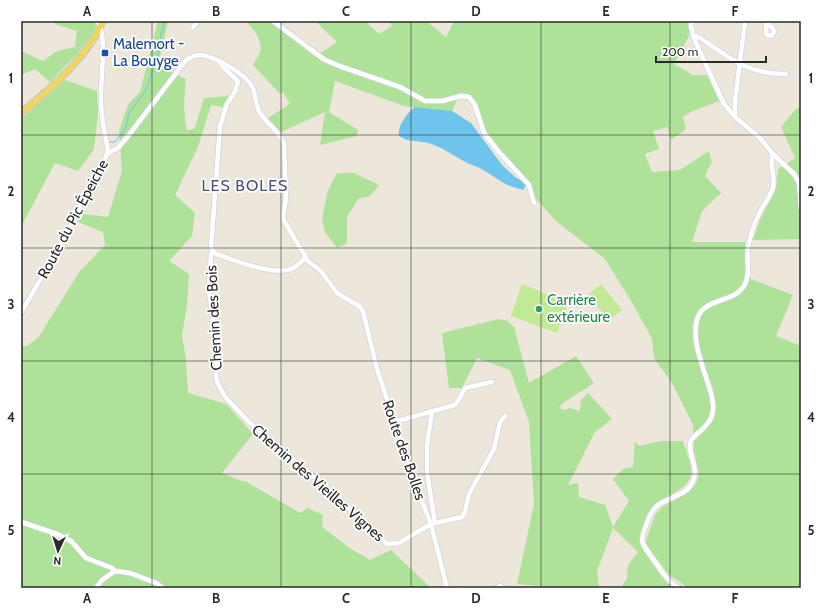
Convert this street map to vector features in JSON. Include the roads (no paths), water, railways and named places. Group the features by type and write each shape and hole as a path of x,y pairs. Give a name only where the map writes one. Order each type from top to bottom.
{"main road":[{"path":"21,113 74,65 100,23"}],"street":[{"path":"193,27 198,21"},
{"path":"273,21 325,60 349,70 400,86 425,101 442,101 461,96 469,97 475,104 484,133 529,185 534,203"},
{"path":"691,21 693,36 724,104 735,117 757,134 773,154 794,174 799,183 801,207"},
{"path":"735,117 735,101 745,21"},
{"name":"Route du Pic Épeiche","path":"21,313 70,228 88,188 104,162 107,154 108,150 102,118 101,101 103,32 100,23"},
{"path":"693,36 699,37 740,64 768,74 786,74"},
{"path":"107,154 118,148 132,132 186,60 193,56 208,56 236,70 245,77 252,86 259,112 282,137 284,144 286,198 283,216 284,221 306,258 292,270 278,272 256,267 212,252"},
{"name":"Chemin des Bois","path":"220,62 222,66 236,78 238,87 227,104 220,126 209,291 217,348 216,377 218,384 226,398 249,422"},
{"path":"728,109 735,101"},
{"path":"679,588 673,585 667,578 642,544 642,536 651,513 658,505 686,490 693,483 696,474 689,450 690,442 709,422 714,409 696,343 697,318 699,313 707,306 731,296 740,291 744,286 747,277 748,248 752,230 773,188 775,179 771,160 773,154"},
{"name":"Route des Bolles","path":"306,258 321,271 337,293 359,306 362,311 372,353 394,422 433,524 447,588"},
{"path":"394,422 455,404 465,388 492,382"},
{"path":"432,411 427,446 427,472 433,524"},
{"name":"Chemin des Vieilles Vignes","path":"249,422 337,496 369,529 387,544 393,544 399,543 433,524 462,517 465,512 469,494 494,449 500,422 505,416"},
{"path":"21,522 57,534 71,541 86,558 112,568 115,571 130,573 156,583 163,588"},
{"path":"96,588 102,580 115,571"},
{"path":"496,588 500,586 504,588"}],"water":[{"path":"415,107 452,111 471,123 502,165 515,177 525,183 526,185 523,190 507,185 480,168 467,163 441,148 429,143 407,140 399,136 403,120"}],"waterway":[{"path":"110,142 116,141 126,127 129,113 146,90 159,52 161,35 165,21"}],"place":[{"name":"Malemort - La Bouyge","path":"105,53"},
{"name":"Carrière extérieure","path":"539,309"}],"district":[{"name":"LES BOLES","path":"245,185"}]}
